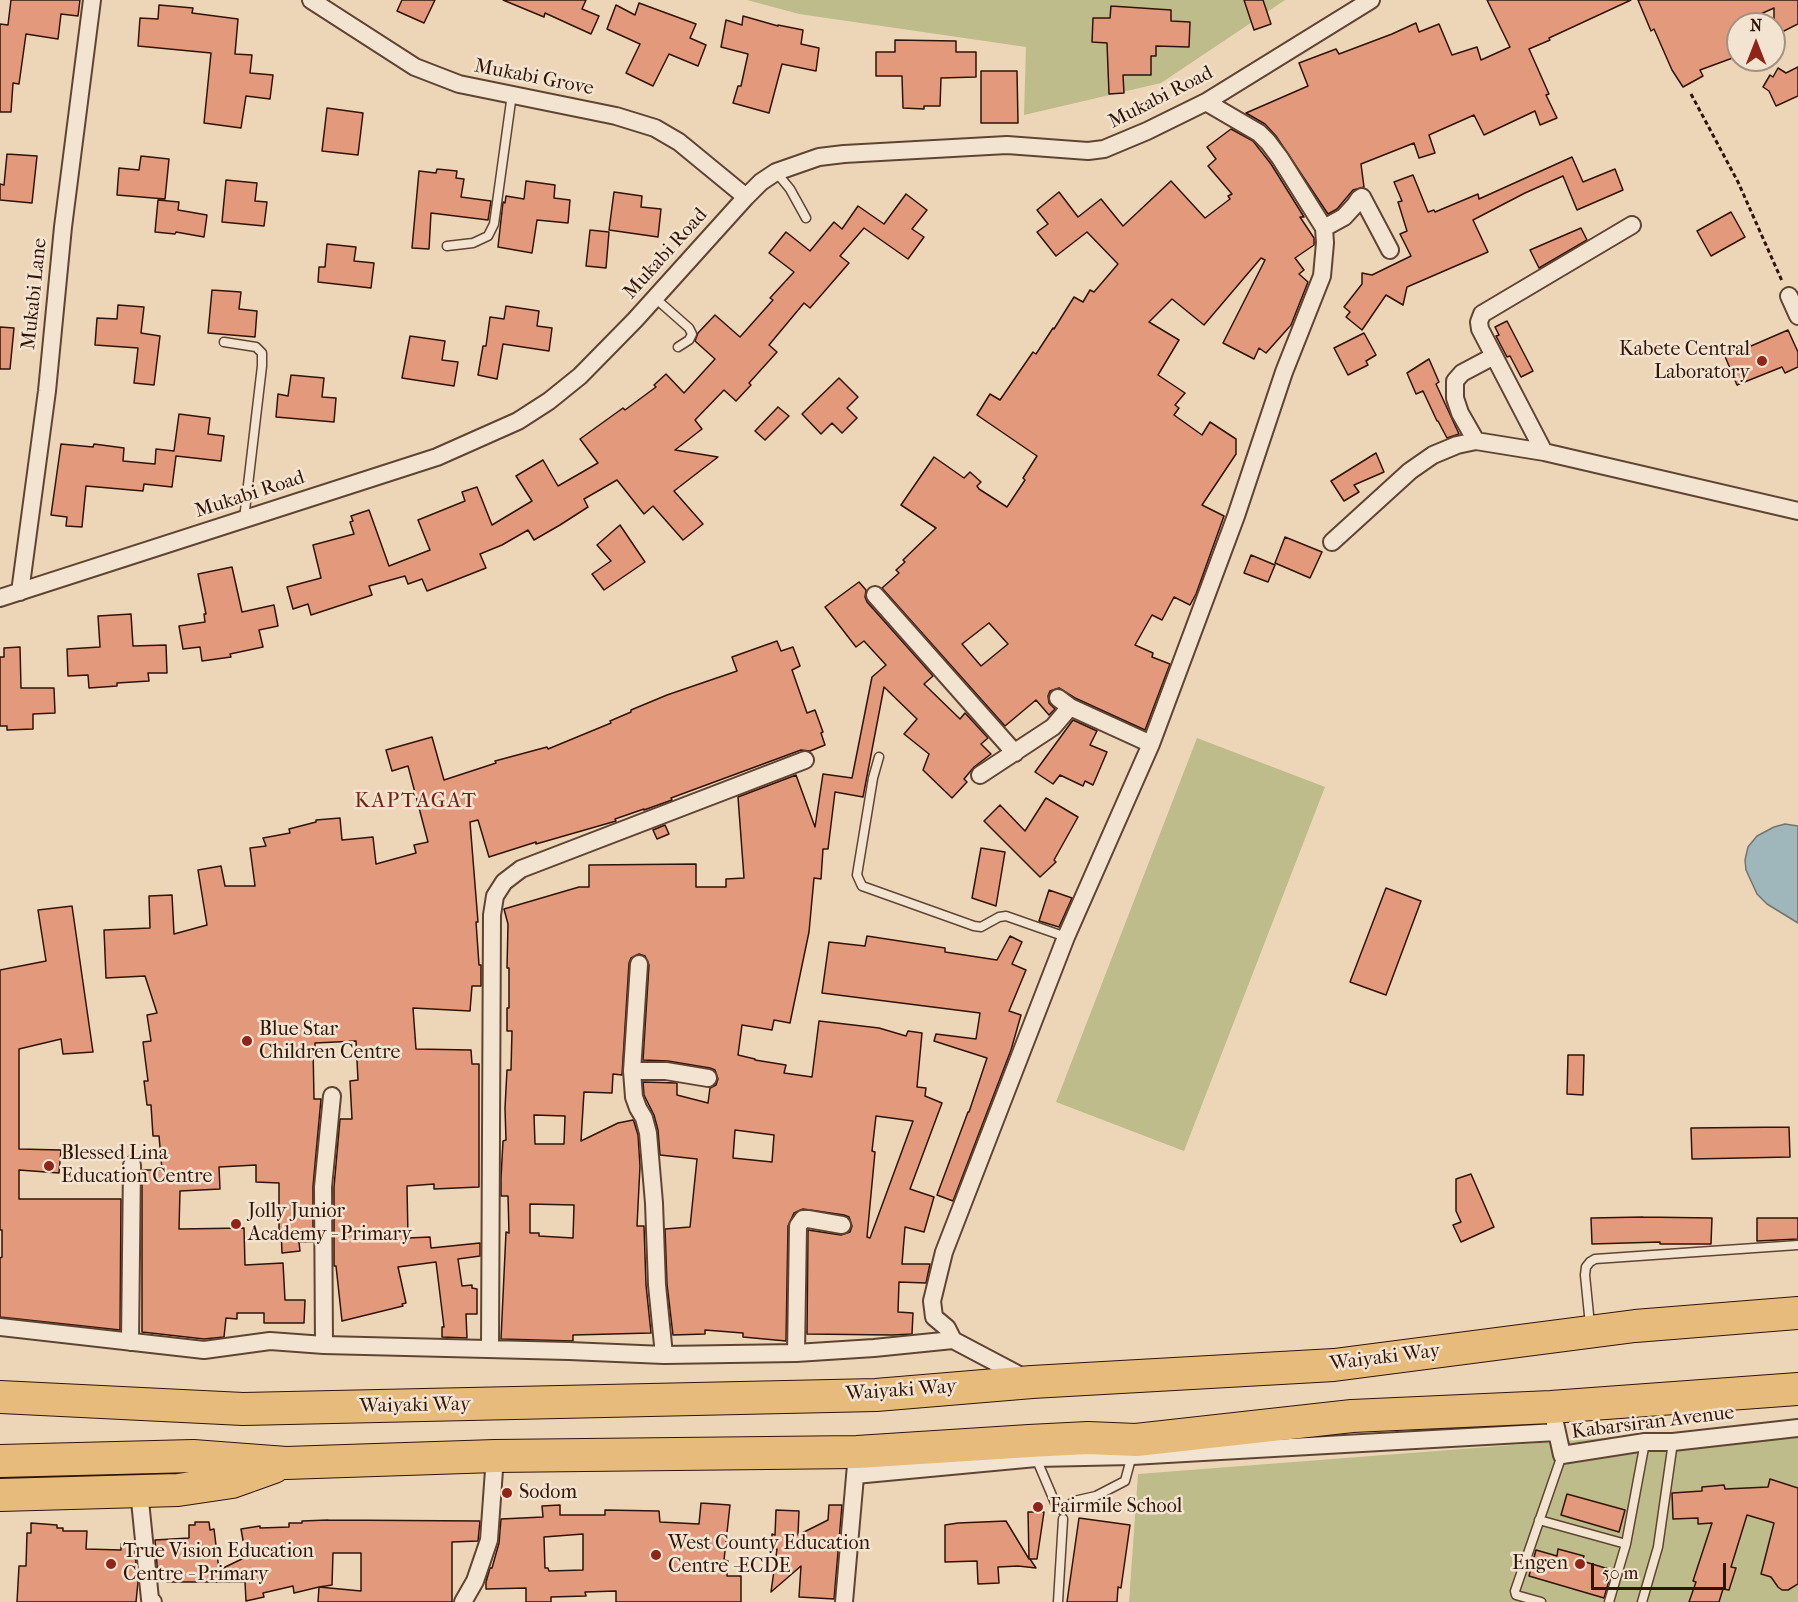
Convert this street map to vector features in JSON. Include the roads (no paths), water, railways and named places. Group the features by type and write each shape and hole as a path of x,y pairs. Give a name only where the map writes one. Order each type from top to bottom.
{"highway":[{"name":"Waiyaki Way","path":"0,1397 243,1409 876,1395 1032,1382 1334,1365 1635,1326 1798,1313"},
{"path":"0,1461 193,1456 286,1463 495,1456 856,1464 1033,1449 1088,1438 1134,1448 1352,1416 1554,1419 1798,1389"},
{"path":"0,1495 139,1491 210,1486 232,1482 286,1463"}],"street":[{"name":"Mukabi Lane","path":"20,592 47,391 64,216 92,0"},
{"name":"Mukabi Grove","path":"311,0 415,67 459,84 616,116 655,128 679,142 746,197"},
{"name":"Mukabi Road","path":"0,598 437,457 518,421 549,401 580,376 655,298 746,197 761,182 776,172 819,157 844,154 1007,145 1088,151 1104,148 1147,132 1206,102 1371,0"},
{"path":"952,1340 947,1328 933,1317 932,1301 944,1252 1066,937 1151,744 1236,516 1284,372 1322,276 1324,228 1268,142 1248,126 1206,102"},
{"path":"1324,228 1344,217 1362,197 1390,250"},
{"path":"1544,452 1480,329 1479,322 1482,314 1632,225"},
{"path":"1789,296 1798,316"},
{"path":"1476,441 1455,399 1455,381 1462,373 1494,356"},
{"path":"1332,542 1410,471 1433,455 1457,445 1476,441 1544,452 1798,511"},
{"path":"875,596 1015,753"},
{"path":"980,775 1053,727 1064,702 1151,744"},
{"path":"490,1349 492,915 495,896 504,882 521,869 805,760"},
{"path":"639,964 632,1071 634,1096 648,1133 654,1203 657,1285 664,1356"},
{"path":"632,1071 666,1071 708,1078"},
{"path":"324,1345 323,1187 332,1096"},
{"path":"130,1342 132,1165"},
{"path":"796,1353 798,1226 803,1219 842,1225"},
{"path":"0,1327 204,1350 270,1341 324,1345 664,1356 796,1353 952,1340 1032,1382"},
{"name":"Kabarsiran Avenue","path":"1554,1419 1562,1455 1645,1442 1673,1442 1798,1428"},
{"path":"463,1602 475,1581 489,1540 495,1456"},
{"path":"844,1602 856,1464"},
{"path":"139,1491 150,1599 153,1602"}],"lane":[{"path":"447,246 473,243 488,236 494,224 512,94"},
{"path":"776,172 790,189 806,218"},
{"path":"655,298 692,334 689,340 678,347"},
{"path":"224,342 256,347 262,353 244,519"},
{"path":"879,757 873,778 857,875 862,886 974,926 981,927 999,917 1006,916 1066,937"},
{"path":"1590,1332 1585,1275 1586,1268 1594,1259 1798,1245"},
{"path":"1609,1602 1626,1544 1645,1442"},
{"path":"1642,1602 1658,1547 1673,1442"},
{"path":"1033,1449 1056,1505 1063,1511 1074,1501 1096,1497 1125,1481 1134,1448"},
{"path":"1540,1602 1516,1595 1515,1591 1562,1455"},
{"path":"1058,1602 1063,1519"},
{"path":"1539,1520 1626,1544"}],"water":[{"path":"1785,824 1798,826 1798,923 1767,904 1757,894 1746,870 1745,860 1748,847 1757,836"}],"place":[{"name":"Kabete Central Laboratory","path":"1762,361"},
{"name":"Blue Star Children Centre","path":"247,1041"},
{"name":"Blessed Lina Education Centre","path":"49,1166"},
{"name":"Jolly Junior Academy - Primary","path":"236,1224"},
{"name":"Sodom","path":"507,1493"},
{"name":"Fairmile School","path":"1038,1507"},
{"name":"West County Education Centre -ECDE","path":"656,1555"},
{"name":"True Vision Education Centre - Primary","path":"111,1564"},
{"name":"Engen","path":"1580,1564"}],"district":[{"name":"KAPTAGAT","path":"416,802"}]}
